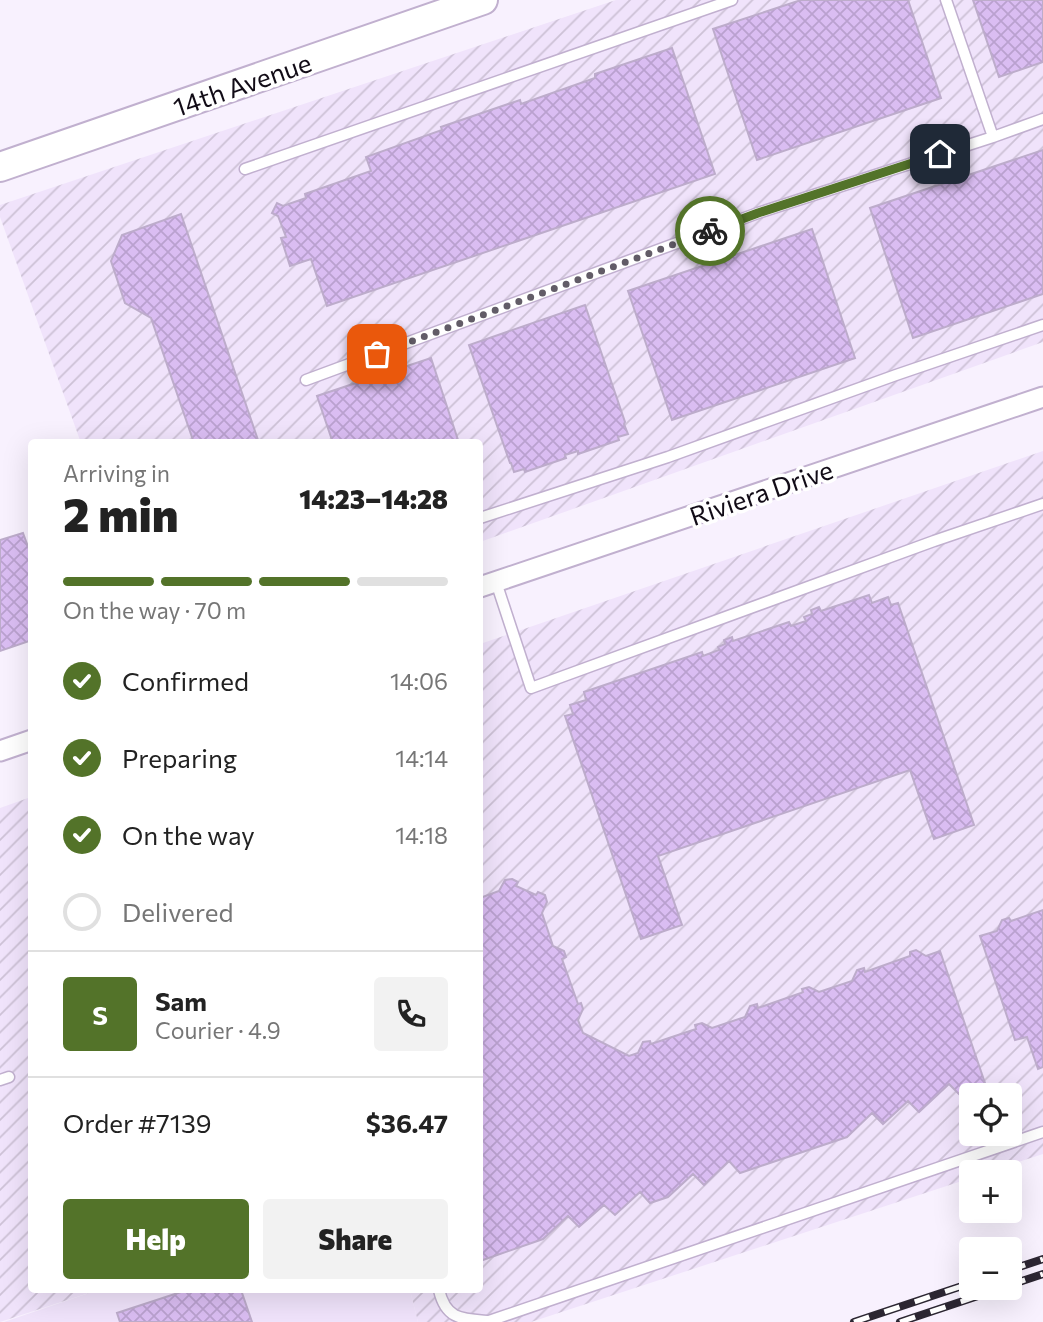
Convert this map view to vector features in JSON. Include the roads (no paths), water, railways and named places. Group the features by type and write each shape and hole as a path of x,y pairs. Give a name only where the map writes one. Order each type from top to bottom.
{"main road":[{"name":"14th Avenue","path":"0,167 483,0"}],"street":[{"name":"Riviera Drive","path":"488,585 1043,397"},
{"path":"0,751 28,741"}],"lane":[{"path":"244,169 732,0"},
{"path":"946,0 993,137"},
{"path":"306,380 758,213 1043,119"},
{"path":"483,517 668,457 1043,325"},
{"path":"488,585 531,688 1043,504"},
{"path":"440,1293 449,1313 463,1319 489,1321 1043,1132"}],"railway":[{"path":"1022,1266 1043,1259"},
{"path":"1022,1281 1043,1274"},
{"path":"854,1322 959,1287"},
{"path":"900,1322 966,1300"}]}
